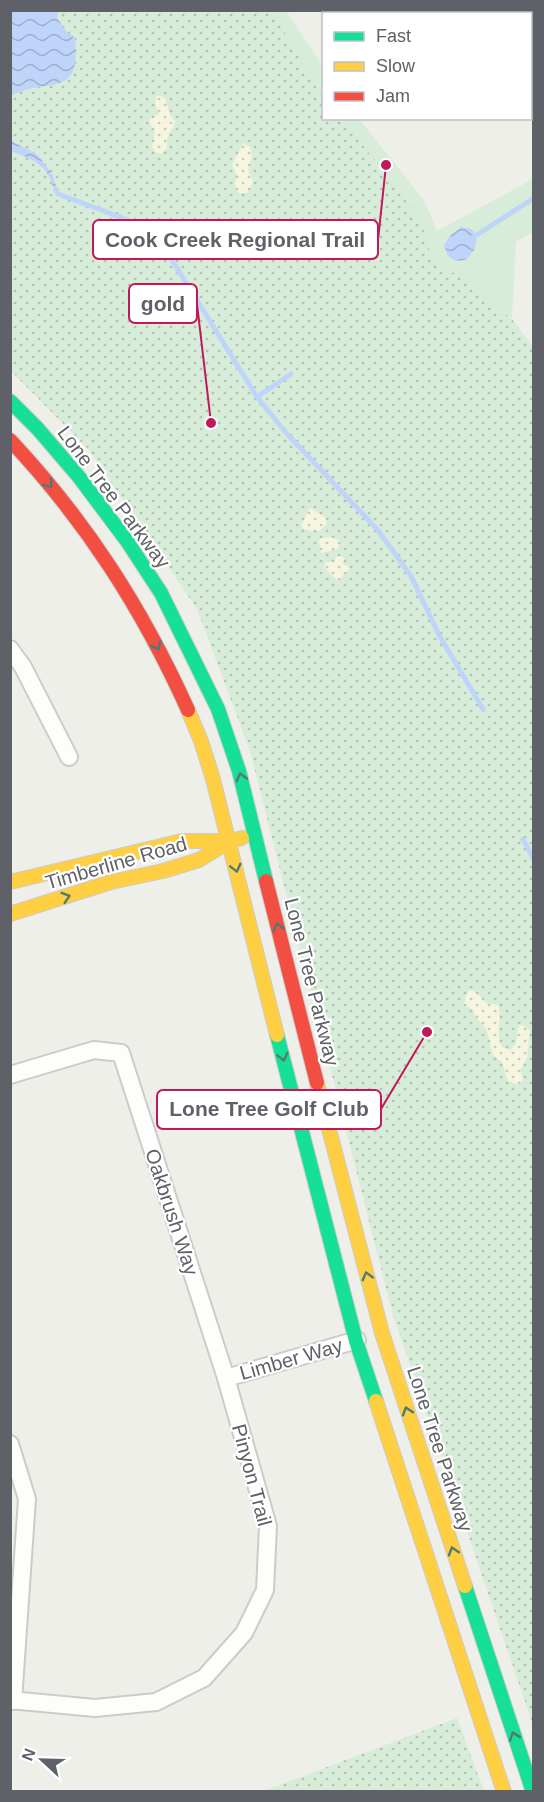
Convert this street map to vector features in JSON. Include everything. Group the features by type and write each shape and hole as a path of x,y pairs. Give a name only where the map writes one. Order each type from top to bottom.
{"street":[{"name":"Lone Tree Parkway","path":"10,401 38,429 79,477 127,541 161,593 218,709 239,771 380,1333 533,1791"},
{"path":"10,440 58,494 105,557 138,607 193,719 213,779 230,842 309,1166 357,1340 504,1791"},
{"path":"10,649 23,667 69,757"},
{"name":"Timberline Road","path":"10,914 111,882 163,871 199,860 230,842 255,834"},
{"name":"Timberline Road","path":"10,882 182,841 230,842"},
{"name":"Oakbrush Way","path":"10,1075 94,1050 121,1053 226,1378"},
{"name":"Limber Way","path":"226,1378 357,1340"},
{"name":"Pinyon Trail","path":"12,1700 95,1708 156,1702 204,1678 244,1634 265,1590 268,1526 226,1378"},
{"path":"10,1444 27,1499 12,1700"}],"shaded area":[{"path":"11,10 276,11 322,91 322,120 344,120 434,233 432,254 512,319 533,347 533,1725 392,1312 250,751 197,609 89,450 11,371"},
{"path":"272,11 286,11 322,65 322,96"},
{"path":"342,120 360,120 424,200 437,231 533,179 533,232 516,242 512,319 455,273 439,268 431,255 421,225 394,184"},
{"path":"457,1718 484,1791 264,1791"}],"sand":[{"path":"157,95 165,98 170,115 175,121 168,138 167,148 161,154 152,147 155,133 149,121 159,114 155,103"},
{"path":"243,143 250,147 252,155 248,170 253,181 247,193 240,193 236,189 237,175 232,165"},
{"path":"310,508 326,518 327,523 319,531 305,530 302,527"},
{"path":"333,537 340,541 338,549 321,553 319,541 321,538"},
{"path":"340,556 344,558 343,564 350,568 338,581 324,567 325,563 334,561"},
{"path":"470,990 476,992 486,1003 498,1005 499,1036 502,1047 511,1050 516,1044 519,1025 525,1026 530,1031 527,1058 520,1070 523,1079 519,1085 508,1081 502,1062 493,1055 486,1028 476,1018 473,1010 464,1004"}],"water":[{"path":"11,10 59,11 57,18 66,31 75,38 76,58 73,71 67,79 58,84 24,90 11,96"},
{"path":"10,140 38,155 53,175 58,194 40,165 11,151"},
{"path":"461,227 471,229 477,235 475,249 466,260 455,261 448,256 444,245 450,236"}],"waterway":[{"path":"56,190 58,194 136,223 167,252 257,397 287,434 377,529 411,576 439,635 483,709"},
{"path":"472,238 534,198"},
{"path":"257,397 291,374"},
{"path":"523,839 534,860"}],"traffic: fast":[{"path":"10,401 38,429 79,477 127,541 161,593 218,709 239,771 266,881"},
{"path":"277,1035 356,1341 376,1401"},
{"path":"465,1586 533,1792"}],"traffic: slow":[{"path":"188,710 213,779 277,1035"},
{"path":"10,914 111,882 163,871 199,860 230,841 242,838"},
{"path":"10,882 182,841 230,841"},
{"path":"317,1083 382,1333 465,1586"},
{"path":"376,1401 504,1792"}],"traffic: jam":[{"path":"10,440 63,502 110,567 132,601 188,710"},
{"path":"266,881 317,1083"}],"place":[{"name":"Cook Creek Regional Trail","path":"386,165"},
{"name":"gold","path":"211,423"},
{"name":"Lone Tree Golf Club","path":"427,1032"}]}
